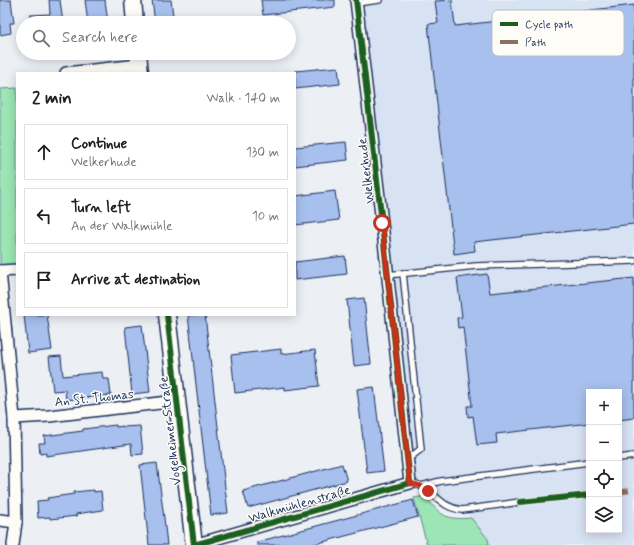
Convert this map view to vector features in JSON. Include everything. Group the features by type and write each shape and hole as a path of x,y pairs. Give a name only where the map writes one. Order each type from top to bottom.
{"main road":[{"path":"133,0 134,16"},
{"name":"Vogelheimer Straße","path":"167,316 194,545"}],"street":[{"name":"Welkerhude","path":"356,1 410,483"},
{"path":"74,72 139,64"},
{"path":"13,545 16,522 14,418 3,324 0,271 16,270"},
{"name":"An St. Thomas","path":"14,418 49,416 177,402"},
{"name":"Walkmühlenstraße","path":"194,545 410,483"},
{"path":"0,520 16,522"}],"lane":[{"path":"356,1 379,0"},
{"path":"387,275 476,266 634,261"},
{"path":"403,273 421,449 407,460"},
{"path":"622,458 634,456"},
{"path":"421,486 441,481 586,462"},
{"path":"410,483 421,486 448,507 455,510 520,502"}],"shaded area":[{"path":"359,0 634,0 634,545 489,545 488,539 464,509 448,506 440,499 427,480 411,480"}],"green space":[{"path":"16,88 16,268 0,269 0,89"},
{"path":"425,496 435,508 444,515 455,518 471,518 488,539 489,545 427,545 414,498"}],"building":[{"path":"0,0 11,0 14,23 10,23 11,33 0,35"},
{"path":"49,0 60,0 62,16 30,16 30,15 50,14"},
{"path":"85,0 105,0 107,16 87,16"},
{"path":"152,0 171,0 173,16 154,16"},
{"path":"261,0 335,0 335,7 263,15"},
{"path":"452,0 455,26 492,22 492,56 624,56 624,10 591,10 634,5 634,224 474,242 475,251 454,254 428,24 438,23 435,1"},
{"path":"338,67 340,84 296,89 295,71"},
{"path":"346,142 348,160 296,166 296,147"},
{"path":"335,191 339,220 296,225 296,196"},
{"path":"345,256 347,274 296,280 296,262"},
{"path":"487,274 490,293 634,278 634,418 622,420 622,389 586,389 586,423 496,434 497,443 477,445 473,416 468,417 467,406 472,406 463,327 458,328 457,318 462,317 457,278"},
{"path":"364,298 371,364 354,366 347,300"},
{"path":"24,316 47,316 52,350 28,353"},
{"path":"188,316 205,316 228,513 211,515"},
{"path":"142,325 150,392 132,394 125,327"},
{"path":"281,349 281,354 315,350 319,386 285,390 285,387 235,393 231,355"},
{"path":"61,356 63,376 102,372 103,379 109,379 111,395 66,400 65,390 53,391 49,357"},
{"path":"374,387 384,471 367,473 357,389"},
{"path":"116,425 116,427 140,426 143,454 132,455 131,444 46,456 46,453 40,454 39,443 45,443 44,436"},
{"path":"157,463 167,545 149,545 140,465"},
{"path":"342,464 347,481 248,508 243,491"},
{"path":"94,490 94,492 101,491 103,510 76,514 77,516 50,519 50,517 38,518 37,501 74,494 74,492"},
{"path":"413,500 418,517 311,545 257,545 257,542"}],"marked path":[{"path":"622,492 634,490"}],"cycle path":[{"path":"194,545 410,483 356,0"},
{"path":"167,316 194,545"},
{"path":"520,502 586,495"}],"route":[{"path":"382,223 410,483 421,486 428,491"}]}
